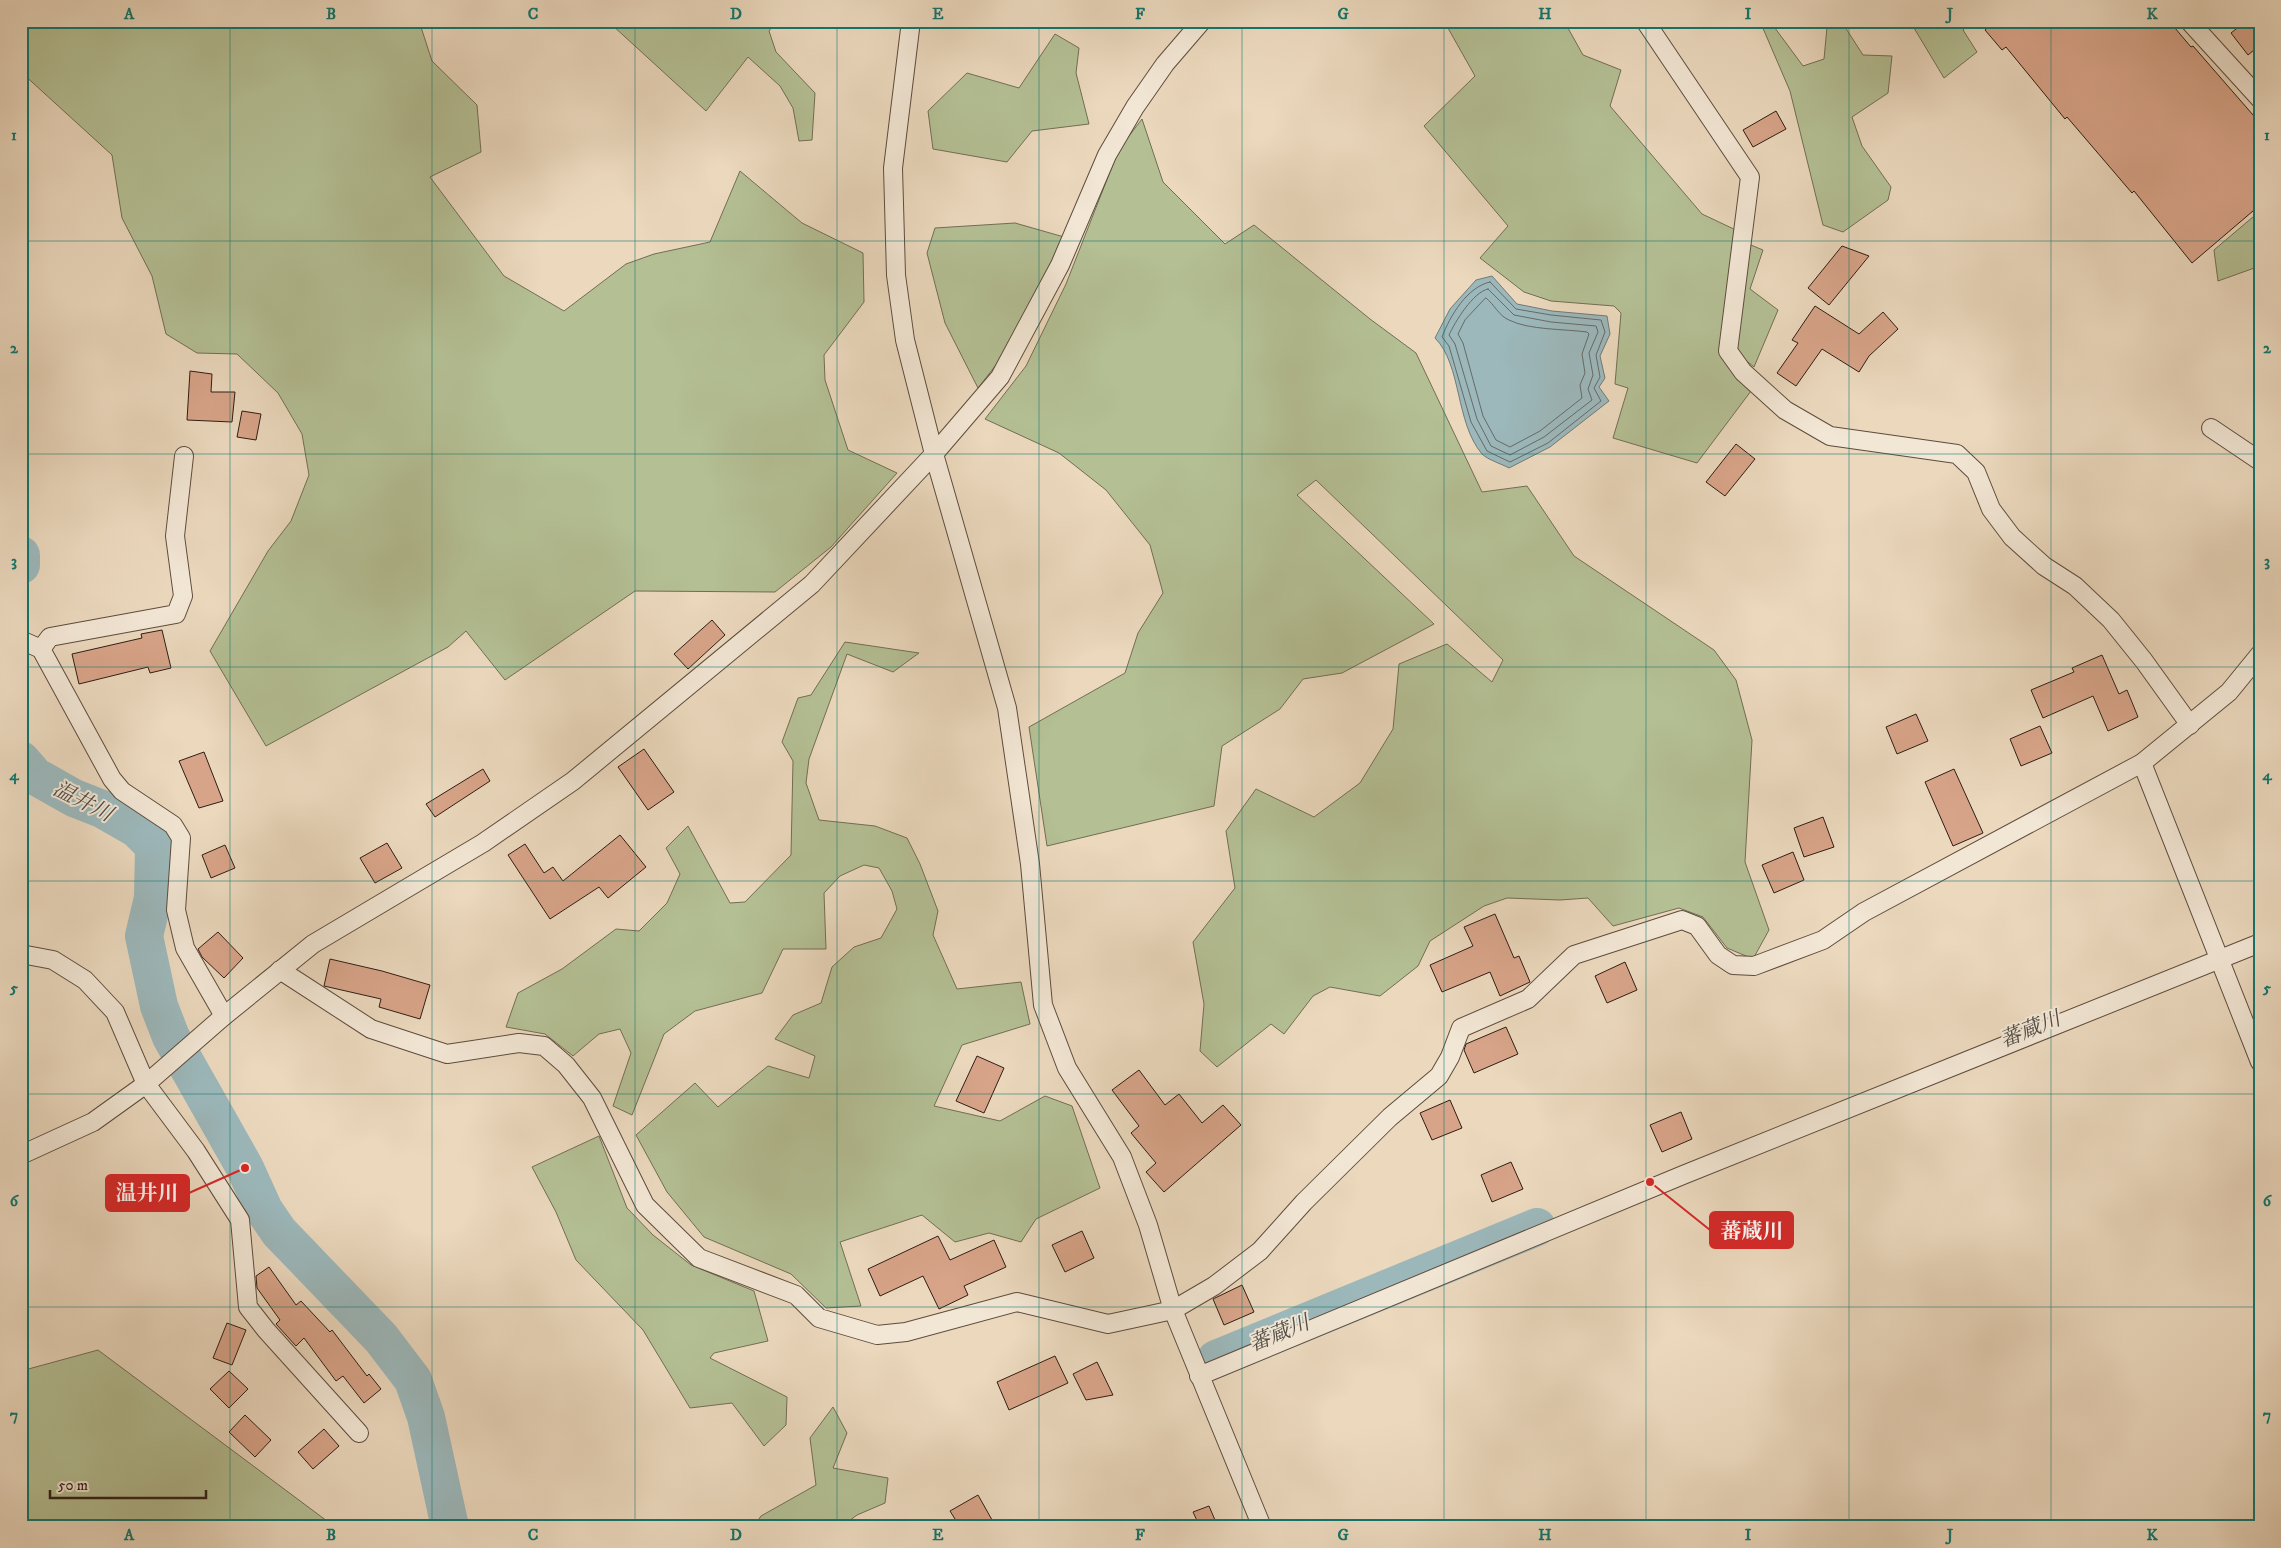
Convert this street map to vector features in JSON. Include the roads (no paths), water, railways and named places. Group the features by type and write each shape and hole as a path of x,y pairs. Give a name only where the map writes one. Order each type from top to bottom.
{"street":[{"path":"911,21 893,168 896,275 905,340 934,454 1007,708 1030,864 1043,1004 1067,1068 1122,1157 1148,1225 1174,1310 1199,1376 1262,1527"},
{"path":"21,1155 93,1122 151,1078 313,944 483,843 573,781 812,584 934,454 1000,377 1060,265 1107,155 1135,107 1165,64 1202,21"},
{"path":"1645,21 1750,177 1728,351 1743,372 1784,410 1830,436 1958,454 1976,472 1991,509 2012,537 2044,566 2075,586 2111,620 2144,661 2190,725"},
{"path":"2190,21 2260,99"},
{"path":"2211,428 2260,460"},
{"path":"41,649 50,637 176,614 183,596 175,536 184,456"},
{"path":"21,640 41,649 112,779 122,791 173,826 181,838 176,910 185,948 224,1016"},
{"path":"280,970 371,1029 447,1054 519,1043 544,1046 566,1064 592,1098 645,1205 699,1258 796,1294 819,1318 877,1335 906,1332 1017,1302 1108,1324 1174,1310 1214,1286 1260,1251 1304,1202 1390,1117 1439,1076 1450,1057 1461,1028 1528,999 1574,955 1682,920 1698,926 1718,955 1733,965 1754,966 1823,940 1864,912 2142,763 2229,692 2260,654"},
{"path":"2142,763 2260,1062"},
{"path":"1199,1376 2218,955 2260,943"},
{"path":"21,954 53,960 85,980 115,1012 151,1078 240,1220 248,1307 266,1330 359,1433"}],"water":[{"path":"1492,276 1517,304 1552,311 1607,316 1610,334 1600,356 1605,378 1599,387 1609,401 1550,447 1509,468 1482,454 1473,441 1462,410 1450,363 1444,349 1435,338 1450,309 1476,280"}],"waterway":[{"name":"温井川","path":"21,555 21,565"},
{"name":"温井川","path":"21,760 35,776 74,798 102,809 137,829 154,846 153,898 144,936 159,1006 171,1037 245,1168 264,1210 279,1232 381,1338 413,1380 426,1417 450,1527"},
{"name":"蕃蔵川","path":"1216,1359 1537,1227"}],"place":[{"name":"温井川","path":"245,1168"},
{"name":"蕃蔵川","path":"1650,1182"}]}
